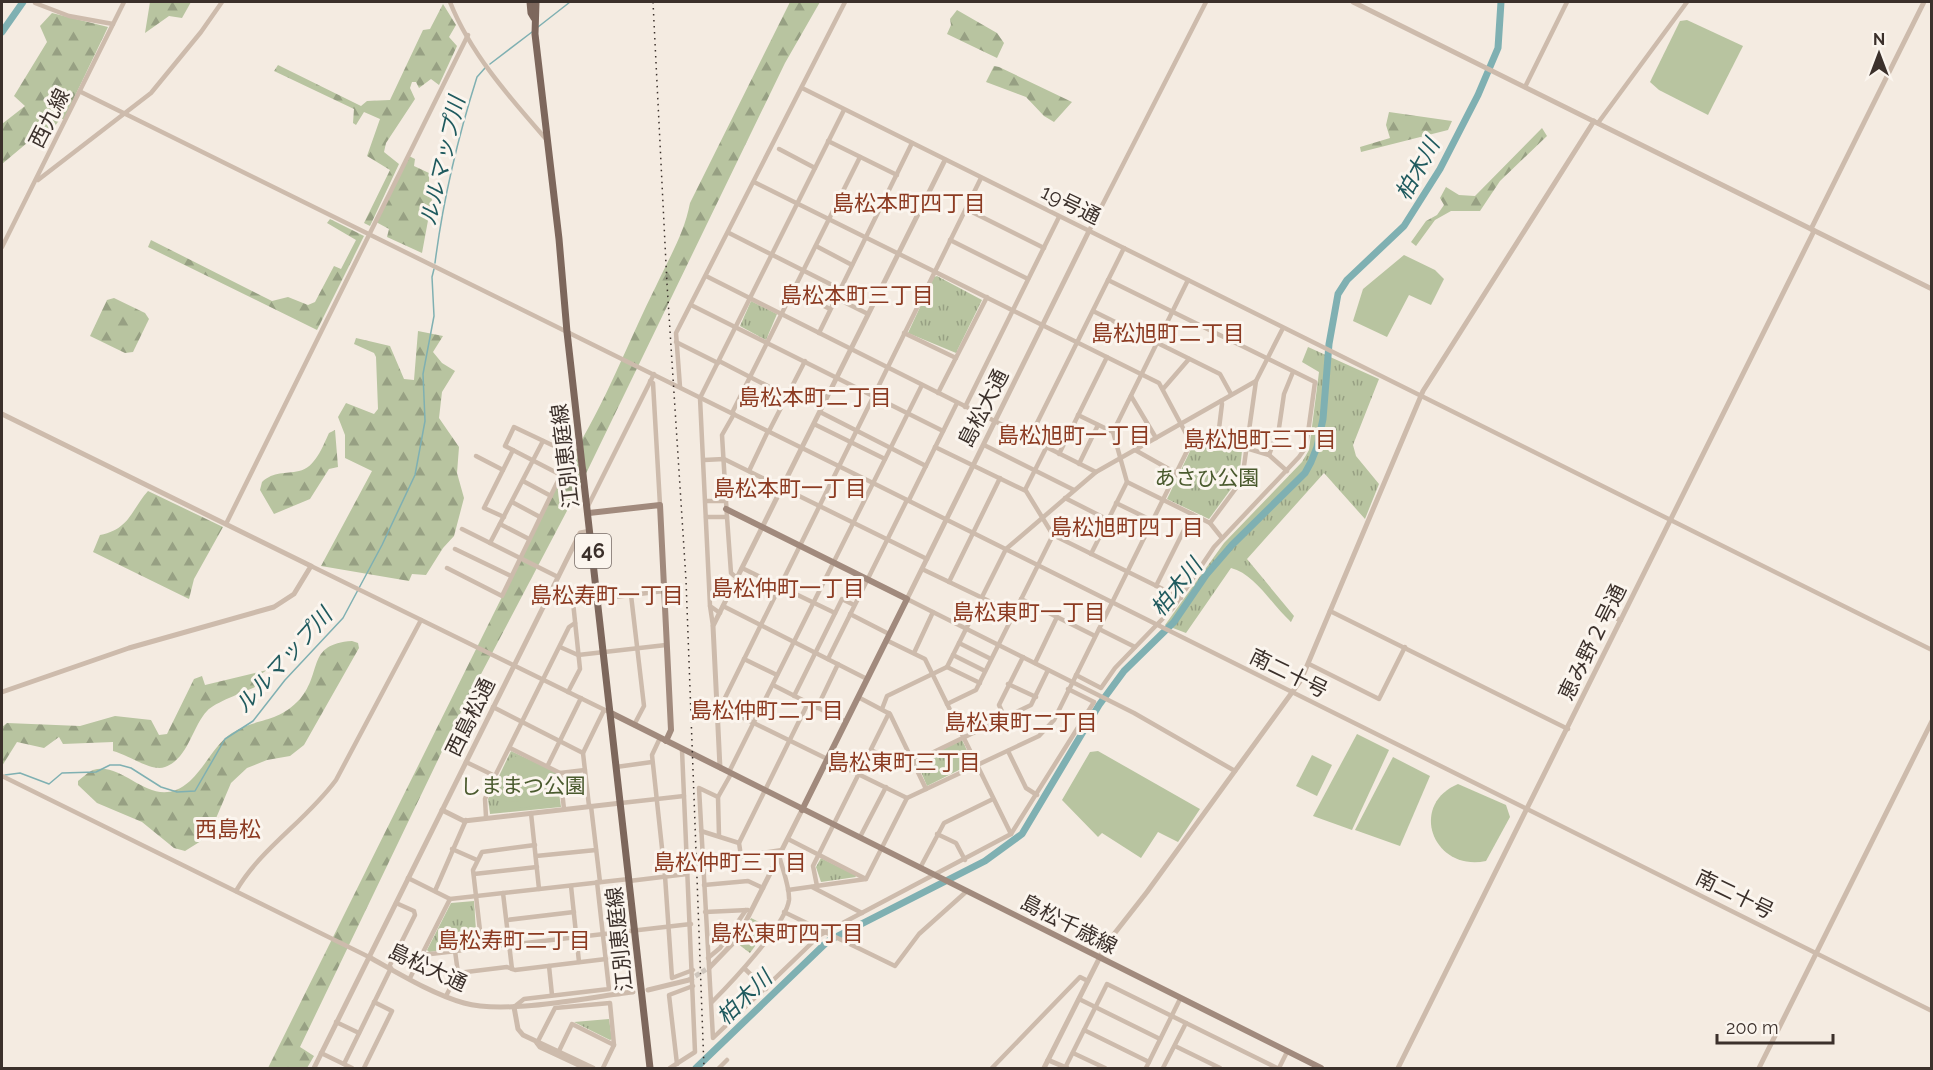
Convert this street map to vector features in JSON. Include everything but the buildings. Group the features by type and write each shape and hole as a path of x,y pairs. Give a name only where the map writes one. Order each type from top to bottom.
{"main road":[{"name":"江別恵庭線","path":"530,2 534,20"},
{"name":"江別恵庭線","path":"536,2 535,34 604,653 608,712 621,803 650,1068"},
{"path":"588,509 660,505 671,730 663,740"},
{"path":"726,509 907,599 802,810"},
{"name":"島松千歳線","path":"608,712 1321,1068"}],"street":[{"name":"西九線","path":"2,247 124,2"},
{"path":"36,182 151,93 201,32 222,2"},
{"path":"450,2 468,35 508,95 548,141"},
{"path":"680,387 676,333 845,2"},
{"path":"1089,231 1206,2"},
{"path":"1353,2 1932,289"},
{"path":"1525,87 1567,2"},
{"path":"1044,1068 1107,943 1293,693 1309,664 1421,396 1596,122 1687,2"},
{"name":"恵み野２号通","path":"1398,1068 1523,807 1565,727 1924,2"},
{"path":"35,3 77,18 113,24"},
{"path":"226,524 468,35"},
{"name":"19号通","path":"802,88 1932,650"},
{"name":"南二十号","path":"81,92 908,500 1932,1011"},
{"path":"720,768 719,706 710,606 700,398 844,110"},
{"path":"828,141 897,175"},
{"path":"819,333 912,143"},
{"path":"779,149 815,168"},
{"path":"737,578 730,573 722,435 860,157"},
{"path":"713,626 945,160"},
{"path":"719,706 981,178"},
{"path":"754,182 1159,383 1191,443"},
{"path":"842,194 878,212"},
{"path":"966,209 1044,248"},
{"path":"965,407 1059,217"},
{"name":"島松大通","path":"907,599 1089,231"},
{"path":"729,233 840,289"},
{"path":"950,240 1028,279"},
{"path":"816,246 852,265"},
{"path":"1029,438 1124,248"},
{"path":"706,276 1096,472"},
{"path":"1076,675 1101,688 1115,668 1135,647 1160,627 1222,538 1287,471 1306,447 1315,382 1108,280"},
{"path":"1091,554 1127,482 1113,432 1188,280"},
{"path":"794,291 830,309"},
{"path":"938,393 987,297"},
{"path":"836,298 868,314"},
{"path":"691,305 943,430"},
{"path":"1093,311 1220,374 1232,394"},
{"path":"1210,523 1242,480 1256,381 1283,328"},
{"path":"904,333 956,358"},
{"path":"676,342 787,396"},
{"path":"1059,454 1107,357"},
{"path":"1163,389 1189,359"},
{"path":"749,471 805,361"},
{"path":"1269,454 1279,428 1284,394 1293,372"},
{"path":"588,509 654,374"},
{"path":"650,381 653,383 660,505"},
{"path":"882,709 887,696 947,667 1006,549 1096,472 1256,381"},
{"path":"718,836 718,797 922,385"},
{"path":"1131,396 1156,438"},
{"path":"1217,445 1221,401"},
{"path":"828,659 957,404"},
{"path":"820,412 926,466"},
{"path":"2,414 608,712 583,753 596,850 602,934 609,989 524,999 514,1007 520,1033 585,1068"},
{"path":"1078,415 1113,432"},
{"path":"814,424 885,459"},
{"path":"1079,464 1098,425"},
{"path":"561,475 506,446 514,427 571,454 580,452"},
{"path":"490,543 543,441"},
{"path":"1191,443 1246,448 1269,454 1287,471"},
{"path":"866,879 908,798 1047,730 1191,443"},
{"path":"984,445 1074,490"},
{"path":"935,447 1025,490 1053,535 1181,598"},
{"path":"1025,490 1046,448"},
{"path":"504,517 484,508 513,450"},
{"path":"1135,450 1176,473"},
{"path":"447,568 502,596 571,454"},
{"path":"476,456 503,470"},
{"path":"704,460 724,459 927,559"},
{"path":"949,582 1000,478"},
{"path":"523,481 550,496"},
{"path":"1127,482 1210,523 1222,538"},
{"path":"1065,498 1144,538"},
{"path":"706,501 726,501"},
{"path":"512,502 540,517"},
{"path":"1116,503 1153,520"},
{"path":"1156,586 1192,514"},
{"path":"706,517 727,517"},
{"path":"500,524 529,539"},
{"path":"462,529 558,577"},
{"name":"西島松通","path":"369,957 580,532 590,531"},
{"path":"947,704 976,690 1053,535"},
{"path":"455,549 511,576"},
{"path":"2,692 129,648 274,607 294,594 311,566"},
{"path":"742,568 835,613"},
{"path":"922,569 1014,614"},
{"path":"551,591 573,602 664,591"},
{"path":"631,595 644,706 634,725"},
{"path":"794,696 842,599 854,605"},
{"path":"907,599 1117,704 1235,771"},
{"path":"1021,599 1095,636"},
{"path":"568,692 580,669 573,602"},
{"path":"710,606 720,613"},
{"path":"723,606 867,678"},
{"path":"1330,611 1565,727"},
{"path":"914,654 933,612"},
{"path":"850,614 925,659 1011,834"},
{"path":"1035,663 1057,617"},
{"path":"236,891 254,864 320,802 336,780 421,620"},
{"path":"486,817 485,799 495,776 569,627 575,624"},
{"path":"1099,629 1135,647"},
{"path":"959,643 991,659"},
{"path":"560,647 578,655 666,645"},
{"path":"1309,664 1379,699 1405,647"},
{"path":"953,655 985,670"},
{"path":"1005,718 999,705 1023,657"},
{"path":"744,659 777,675"},
{"path":"817,708 838,664"},
{"path":"947,667 980,682"},
{"path":"871,750 904,767 1031,705 1048,670"},
{"path":"1008,684 1035,697"},
{"path":"773,685 846,722"},
{"path":"718,797 699,788 713,1038 717,1037 828,933 1011,834 1094,702 1068,689"},
{"path":"548,765 580,698"},
{"path":"858,698 889,713 926,789"},
{"path":"741,856 739,843 808,703"},
{"path":"719,706 908,798"},
{"path":"493,707 583,753"},
{"path":"814,886 813,866 889,713"},
{"path":"1759,1068 1932,722"},
{"path":"663,740 652,755 652,762 665,876 672,978 693,970"},
{"path":"510,748 560,773 585,770"},
{"path":"669,1068 695,1052 682,750"},
{"path":"1008,751 1026,788 1037,795"},
{"path":"466,762 495,776"},
{"path":"616,766 652,762"},
{"path":"560,773 564,809"},
{"path":"2,776 369,957"},
{"path":"860,837 886,787"},
{"path":"442,810 467,820 684,796"},
{"path":"920,868 944,823 993,799"},
{"path":"708,957 720,948 763,888 802,810"},
{"path":"531,813 539,889"},
{"path":"435,891 467,820"},
{"path":"701,831 739,843"},
{"path":"938,834 956,843 965,860"},
{"path":"788,839 866,879"},
{"path":"482,948 474,874 477,860 482,852 535,845"},
{"path":"452,849 477,860"},
{"path":"536,856 596,850"},
{"path":"703,862 781,853"},
{"path":"712,1002 745,969 784,912 789,901 781,853"},
{"path":"474,874 537,867"},
{"path":"408,878 450,898 687,874"},
{"path":"788,890 866,879"},
{"path":"704,885 748,881 763,888"},
{"path":"571,886 579,962"},
{"path":"814,886 862,913"},
{"path":"784,912 895,966 919,934 967,891"},
{"path":"503,893 512,969"},
{"path":"410,978 450,898"},
{"path":"344,1064 415,915 414,911 396,903"},
{"path":"705,912 749,909"},
{"path":"710,967 730,948 749,909"},
{"path":"507,920 574,912"},
{"path":"422,955 691,924"},
{"path":"446,996 458,973 455,951"},
{"name":"島松大通","path":"314,1068 369,957 446,996 473,1005 514,1007 633,992"},
{"path":"458,973 606,959"},
{"path":"549,966 552,995"},
{"path":"745,969 766,989"},
{"path":"992,1068 1031,1031 1072,984 1080,977 1088,981"},
{"path":"648,990 689,980"},
{"path":"1048,1060 1066,1068 1107,984 1278,1068 1287,1052"},
{"path":"677,1064 669,994 693,986"},
{"path":"1079,999 1160,1039"},
{"path":"1146,1068 1180,999"},
{"path":"364,1068 392,1011 374,1002"},
{"path":"537,1042 555,1008 610,1003 615,1045 603,1068"},
{"path":"336,1022 359,1033"},
{"path":"1163,1068 1186,1023"},
{"path":"558,1053 572,1024 615,1045"},
{"path":"1084,1030 1149,1062"},
{"path":"1175,1046 1220,1068"},
{"path":"321,1053 352,1068"},
{"path":"558,1053 594,1068"},
{"path":"1073,1053 1105,1068"},
{"path":"719,1068 727,1060"}],"green space":[{"path":"150,2 191,2 182,18 169,16 145,33"},
{"path":"790,2 820,2 785,63 579,488 460,714 300,1047 314,1056 307,1068 268,1068 571,458 606,394 676,245 690,203"},
{"path":"443,4 456,25 449,37 457,46 439,85 431,79 419,88 416,82 412,82 410,88 415,99 386,143 384,152 399,164 370,226 364,223 390,170 367,156 380,119 364,112 356,125 353,123 354,109 274,71 278,65 361,106 367,101 390,100 423,30 430,29"},
{"path":"957,10 997,33 1004,43 997,58 947,34 951,25 950,19"},
{"path":"52,13 108,27 64,119 60,119 50,133 27,143 2,164 2,124 25,106 14,96 47,42 40,26"},
{"path":"1687,20 1743,46 1708,115 1659,90 1650,82 1680,21"},
{"path":"994,66 1072,102 1054,122 1044,116 1026,97 986,82"},
{"path":"1389,112 1452,121 1448,130 1361,152 1360,147 1390,138 1386,125"},
{"path":"1542,128 1547,136 1500,181 1480,211 1451,211 1435,220 1416,246 1411,242 1426,221 1437,215 1444,205 1440,198 1446,187 1459,195 1475,196"},
{"path":"409,156 415,159 414,166 429,173 429,182 434,188 422,253 387,237 389,229 376,222"},
{"path":"330,219 364,236 317,330 148,247 151,240 272,301 288,297 308,305 315,302 334,266 341,269 356,240 327,223"},
{"path":"1404,255 1435,270 1444,279 1431,305 1409,295 1387,337 1353,321 1363,289"},
{"path":"937,276 982,300 956,353 908,333 934,277"},
{"path":"114,298 145,313 149,319 133,352 125,353 90,336 107,300"},
{"path":"751,301 777,314 766,340 740,326"},
{"path":"418,331 443,336 433,352 442,363 455,371 442,392 439,418 459,447 457,473 464,498 454,536 443,548 426,575 412,574 409,581 321,566 372,471 345,458 345,435 338,417 346,403 374,414 378,409 376,357 374,353 354,344 356,338 390,346 404,379 414,380"},
{"path":"1308,347 1379,379 1353,445 1356,456 1379,484 1365,519 1324,473 1247,559 1294,616 1291,622 1256,583 1240,571 1231,568 1186,633 1165,625 1224,543 1302,462 1309,450 1319,372 1302,362"},
{"path":"335,430 338,467 329,469 310,499 274,514 260,490 262,482 275,474 299,471 310,466 318,456 329,433"},
{"name":"あさひ公園","path":"1193,445 1242,451 1239,478 1209,519 1167,499"},
{"path":"148,491 223,527 194,579 189,599 93,552 100,535 124,523"},
{"path":"352,641 358,643 359,648 304,745 290,756 267,760 247,768 231,783 214,823 201,841 185,851 174,848 142,822 97,803 78,785 78,781 91,771 105,769 117,772 151,790 163,792 176,790 190,781 220,743 232,733 250,724 275,717 292,707 307,689 321,654 338,643"},
{"path":"267,670 252,680 257,686 207,711 179,757 165,767 153,767 113,751 113,742 63,744 59,737 44,748 17,742 2,766 2,727 7,723 80,726 115,716 151,720 159,735 167,734 194,679 202,676 205,685"},
{"path":"1357,734 1389,750 1352,830 1313,816"},
{"path":"962,740 973,763 927,786 917,762"},
{"name":"しままつ公園","path":"511,751 556,772 561,807 490,814 488,799"},
{"path":"1098,751 1200,809 1178,842 1158,832 1141,858 1102,833 1098,837 1062,800 1090,752"},
{"path":"1312,755 1332,765 1317,796 1296,786"},
{"name":"しままつ公園","path":"517,756 553,774 555,804 519,808 518,801 507,802 494,795 510,758"},
{"path":"1393,757 1430,776 1400,846 1355,830"},
{"path":"1458,784 1506,805 1510,817 1486,861 1468,862 1452,857 1441,847 1433,834 1431,820 1434,806 1443,794"},
{"path":"821,858 856,877 821,882 816,867"},
{"path":"474,901 477,946 429,952 427,950 451,903"},
{"path":"751,918 769,927 750,953 738,944"},
{"path":"609,1019 612,1039 610,1040 574,1022"}],"waterway":[{"path":"2,32 23,2"},
{"name":"ルルマップ川","path":"538,27 570,2"},
{"name":"柏木川","path":"696,1068 828,941 985,861 1022,834 1099,705 1124,671 1174,622 1206,575 1232,545 1305,473 1317,447 1323,419 1329,344 1338,294 1347,280 1404,226 1440,169 1478,95 1498,48 1501,2"},
{"name":"ルルマップ川","path":"490,64 532,32"},
{"name":"ルルマップ川","path":"435,263 442,216 457,146 477,77 485,68"},
{"name":"ルルマップ川","path":"5,775 20,773 49,784 62,773 96,772 110,765 120,765 131,768 161,787 177,792 195,791 225,739 253,721 285,680 343,618 382,545 415,475 425,421 423,374 434,316 432,277 434,269"}],"tunnel":[{"path":"689,980 710,967"}],"railway":[{"path":"653,2 667,284 686,580 704,1068"}],"district":[{"name":"島松本町四丁目","path":"909,203"},
{"name":"島松本町三丁目","path":"857,295"},
{"name":"島松旭町二丁目","path":"1168,333"},
{"name":"島松本町二丁目","path":"815,397"},
{"name":"島松旭町一丁目","path":"1074,435"},
{"name":"島松旭町三丁目","path":"1260,439"},
{"name":"島松本町一丁目","path":"790,488"},
{"name":"島松旭町四丁目","path":"1127,527"},
{"name":"島松仲町一丁目","path":"788,588"},
{"name":"島松寿町一丁目","path":"607,595"},
{"name":"島松東町一丁目","path":"1029,612"},
{"name":"島松仲町二丁目","path":"767,710"},
{"name":"島松東町二丁目","path":"1021,722"},
{"name":"島松東町三丁目","path":"904,762"},
{"name":"西島松","path":"228,829"},
{"name":"島松仲町三丁目","path":"730,862"},
{"name":"島松東町四丁目","path":"787,933"},
{"name":"島松寿町二丁目","path":"514,940"}]}
